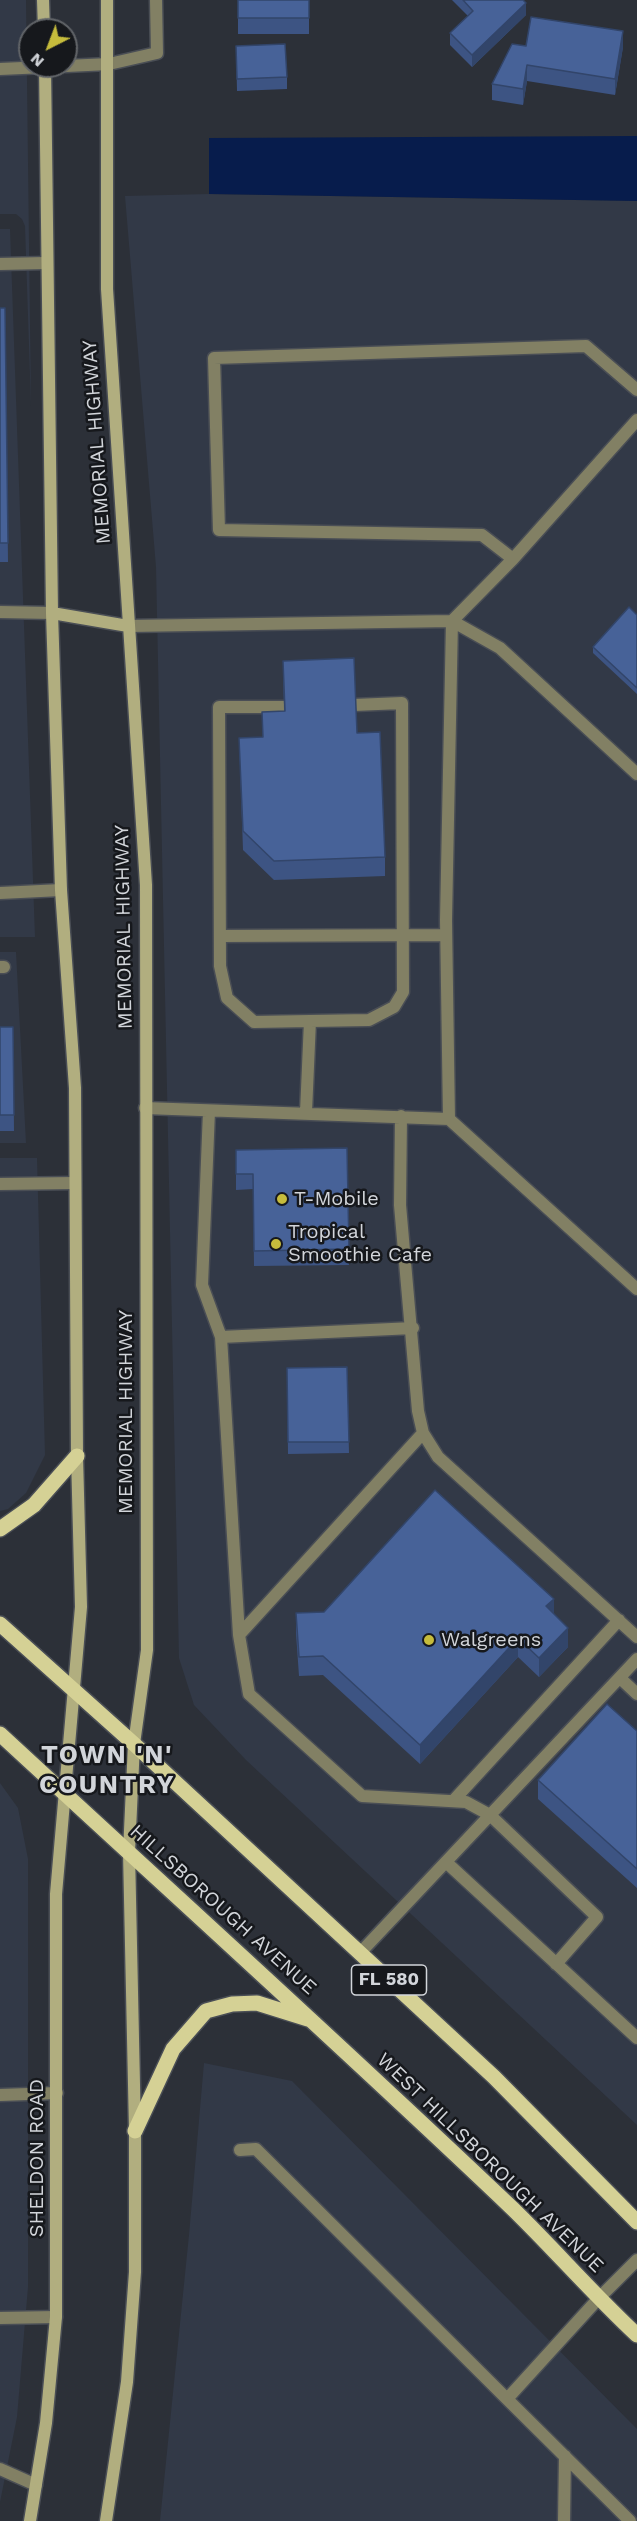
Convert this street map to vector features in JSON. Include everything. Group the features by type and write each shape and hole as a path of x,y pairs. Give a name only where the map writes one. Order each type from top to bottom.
{"main road":[{"path":"43,0 44,18"},
{"name":"MEMORIAL HIGHWAY","path":"108,0 107,289 146,885 147,1650 135,1744 129,1852"},
{"path":"45,78 52,613 61,890 75,1088 77,1456 81,1607 65,1794"},
{"path":"52,613 128,626"},
{"path":"0,1529 34,1505 77,1456"},
{"name":"FL 580","path":"0,1624 135,1744 494,2077 637,2222"},
{"name":"HILLSBOROUGH AVENUE","path":"0,1734 313,2020"},
{"name":"SHELDON ROAD","path":"30,2521 46,2423 56,2317 56,1894 65,1794"},
{"path":"106,2521 128,2382 135,2272 135,2131 129,1852"},
{"path":"135,2131 173,2049 206,2011 232,2004 257,2003 313,2020"},
{"name":"WEST HILLSBOROUGH AVENUE","path":"313,2020 515,2212 598,2299 637,2335"}],"street":[{"path":"78,65 109,64 157,53 156,0"},
{"path":"0,69 18,68"},
{"path":"0,264 46,263"},
{"path":"513,559 482,535 219,530 214,358 586,346 637,390"},
{"path":"449,1119 446,935 452,621 513,559 637,420"},
{"path":"0,612 52,613"},
{"path":"128,626 452,621 500,648 637,774"},
{"path":"284,707 219,707 220,966 227,998 254,1022 369,1020 394,1007 403,992 402,702 354,705"},
{"path":"0,893 61,890"},
{"path":"219,936 446,935"},
{"path":"306,1112 310,1021"},
{"path":"145,1108 209,1112 306,1112 449,1119 637,1289"},
{"path":"209,1112 202,1285 221,1337 238,1635 249,1694 362,1796 466,1802 490,1815 597,1917 556,1964"},
{"path":"401,1116 400,1205 413,1328 418,1411 423,1433 438,1457 637,1637"},
{"path":"1,1186 74,1183"},
{"path":"221,1337 413,1328"},
{"path":"238,1635 423,1433"},
{"path":"453,1802 619,1620"},
{"path":"360,1953 637,1659"},
{"path":"620,1678 637,1694"},
{"path":"447,1863 637,2038"},
{"path":"0,2095 57,2093"},
{"path":"240,2150 256,2149 630,2521"},
{"path":"507,2399 598,2299 637,2260"},
{"path":"0,2318 56,2317"},
{"path":"564,2521 565,2456"},
{"path":"0,2469 36,2485"}],"shaded area":[{"path":"0,0 26,0 26,18 18,18 18,78 27,78 31,406 25,226 16,214 0,214"},
{"path":"209,194 637,201 637,2125 246,1760 194,1705 179,1658 156,567 125,196"},
{"path":"0,229 10,229 35,937 0,937"},
{"path":"0,952 16,952 26,1143 0,1143"},
{"path":"0,1158 37,1158 45,1455 26,1493 8,1509 0,1511"},
{"path":"0,1783 18,1808 28,1859 28,2287 17,2417 0,2502"},
{"path":"204,2063 292,2081 637,2429 637,2521 160,2521"}],"water":[{"path":"637,136 637,201 209,194 209,138"}],"building":[{"path":"238,0 309,0 309,18 238,18"},
{"path":"463,0 523,0 526,3 472,55 450,33 473,11"},
{"path":"531,17 623,31 615,79 527,65 523,89 492,84 512,44 526,46"},
{"path":"285,44 287,77 237,79 236,46"},
{"path":"0,308 5,308 8,543 0,543"},
{"path":"629,607 637,615 637,688 593,647"},
{"path":"354,658 357,733 380,732 385,857 274,861 243,831 239,738 263,737 262,712 285,711 283,661"},
{"path":"0,1027 13,1027 14,1115 0,1115"},
{"path":"347,1148 349,1249 254,1251 253,1174 236,1174 236,1150"},
{"path":"347,1367 349,1442 288,1442 287,1368"},
{"name":"Walgreens","path":"435,1490 554,1599 546,1606 568,1628 539,1658 518,1638 420,1745 323,1656 299,1657 296,1613 324,1612"},
{"path":"607,1704 637,1731 637,1869 538,1780"}],"place":[{"name":"T-Mobile","path":"282,1199"},
{"name":"Tropical Smoothie Cafe","path":"276,1244"},
{"name":"Walgreens","path":"429,1640"}],"district":[{"name":"TOWN 'N' COUNTRY","path":"107,1770"}]}
